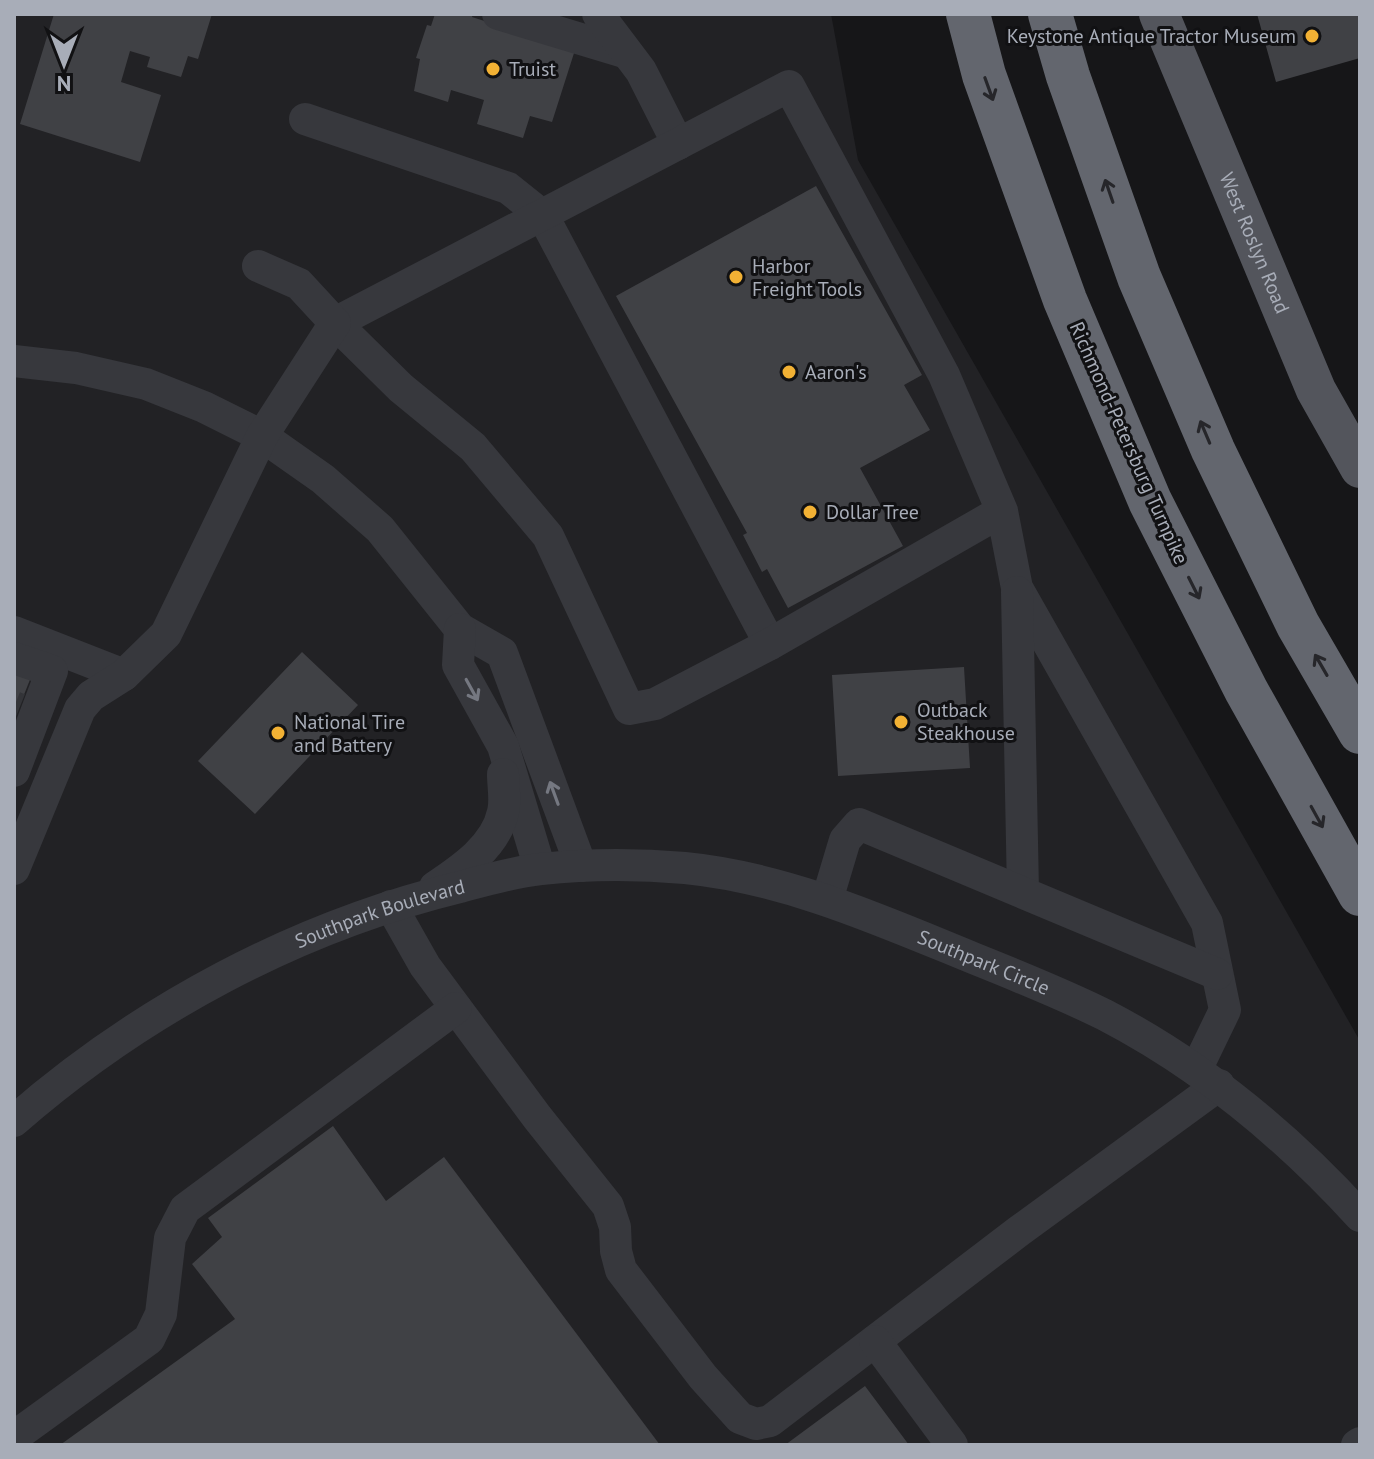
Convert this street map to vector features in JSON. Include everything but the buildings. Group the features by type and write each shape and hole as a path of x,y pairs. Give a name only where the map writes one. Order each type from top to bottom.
{"highway":[{"name":"Richmond-Petersburg Turnpike","path":"968,14 984,75 1065,300 1150,501 1246,690 1360,894"},
{"path":"1050,14 1068,76 1139,277 1213,450 1298,625 1360,732"}],"main road":[{"name":"West Roslyn Road","path":"1159,14 1316,390 1360,468"}],"street":[{"path":"498,14 607,28"},
{"path":"537,14 607,28"},
{"path":"573,14 607,28 641,71 678,144"},
{"path":"14,869 24,819 80,709 91,696 124,675 166,634 262,436 335,323 789,86 944,375 1002,511 1017,588 1023,892"},
{"path":"305,119 508,188 543,216 770,644"},
{"path":"258,266 299,284 401,388 473,447 548,536 629,709 655,704 770,644 1002,511"},
{"path":"14,361 76,368 146,384 204,407 262,436 323,479 380,529 460,629 502,653 581,866"},
{"path":"391,906 425,966 537,1117 608,1206 615,1227 621,1270 703,1377 740,1418 756,1424 770,1421 1019,1231 1208,1078 1225,1010 1207,923 1017,588"},
{"path":"460,629 458,665 503,746 540,869"},
{"path":"14,632 124,675"},
{"path":"14,658 52,671 27,712 15,767"},
{"path":"423,896 464,868 494,832 503,813 503,746"},
{"path":"827,900 845,840 859,824 1217,974"},
{"name":"Southpark Circle","path":"540,869 581,866 686,868 749,879 827,900 1089,1007 1208,1078 1286,1139 1360,1216"},
{"name":"Southpark Boulevard","path":"14,1121 103,1050 237,969 391,906 540,869"},
{"path":"19,1436 149,1339 161,1314 170,1238 185,1209 456,1008"},
{"path":"875,1341 952,1445"}],"shaded area":[{"path":"14,14 831,14 858,160 1360,1041 1360,1445 14,1445"}],"tunnel":[{"path":"14,707 19,709"}],"place":[{"name":"Keystone Antique Tractor Museum","path":"1312,36"},
{"name":"Truist","path":"493,69"},
{"name":"Harbor Freight Tools","path":"736,277"},
{"name":"Aaron's","path":"789,372"},
{"name":"Dollar Tree","path":"810,512"},
{"name":"Outback Steakhouse","path":"901,722"},
{"name":"National Tire and Battery","path":"278,733"}]}
